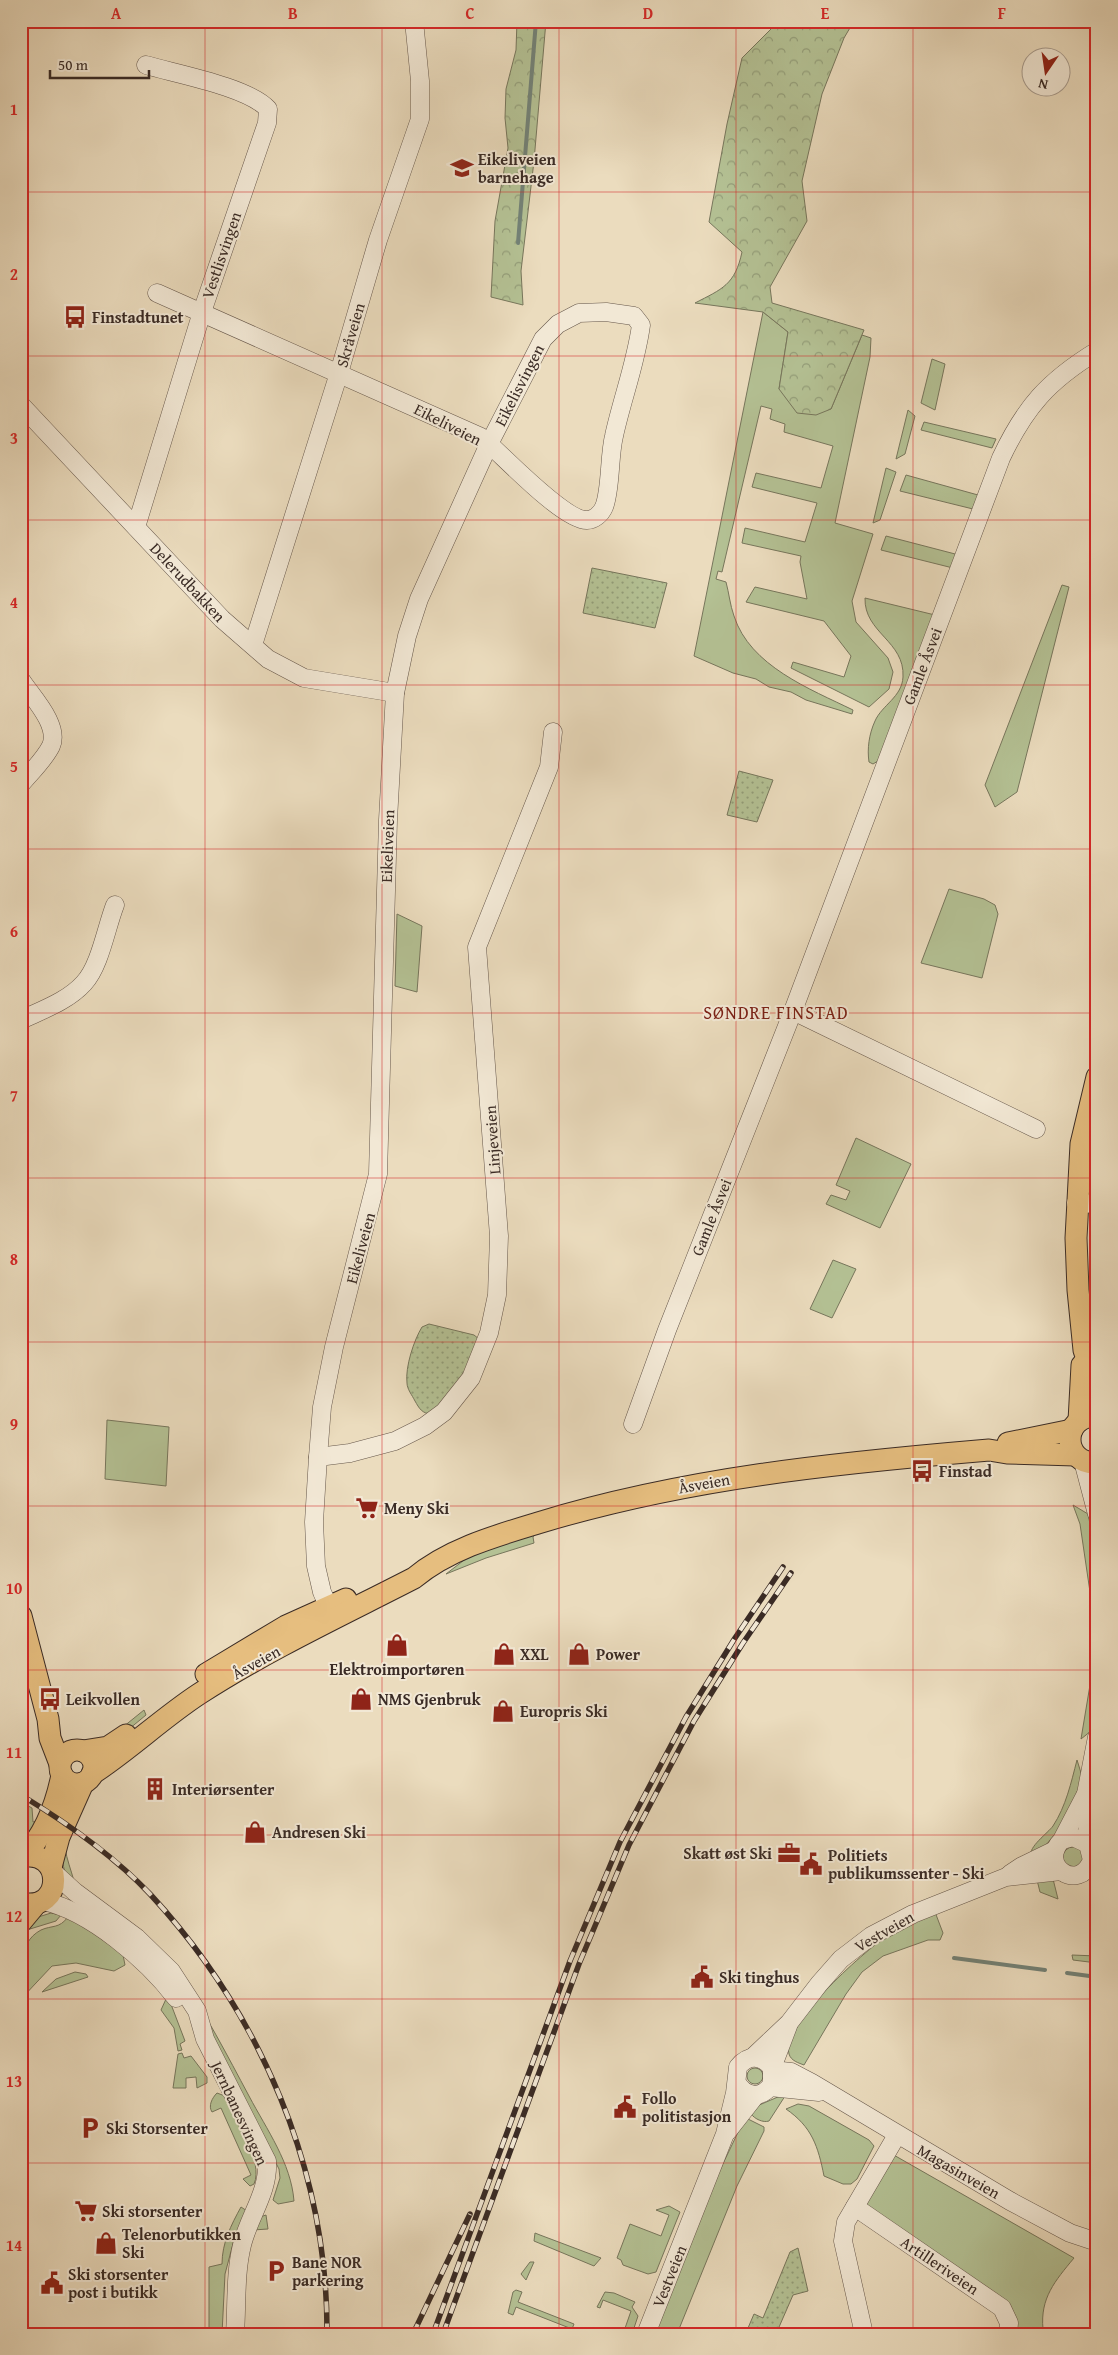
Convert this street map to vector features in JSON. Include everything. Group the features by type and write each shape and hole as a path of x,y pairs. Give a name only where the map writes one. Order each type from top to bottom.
{"main road":[{"path":"1085,1460 1070,1441 1083,1422 1084,1350 1078,1290 1087,1203 1087,1183 1081,1144 1097,1077"},
{"path":"1084,1350 1097,1390"},
{"name":"Åsveien","path":"989,1450 1083,1422"},
{"name":"Åsveien","path":"87,1779 200,1693 330,1613 410,1569 430,1565 470,1546 525,1527 595,1507 676,1488 785,1470 989,1450 1085,1460"},
{"name":"Åsveien","path":"80,1750 97,1750 120,1741 199,1678 286,1626 330,1613"},
{"path":"21,1616 48,1719 53,1749 61,1770 74,1784 87,1779"},
{"path":"21,1922 34,1903 52,1891 52,1870 58,1837 93,1764 48,1719"},
{"path":"22,1856 42,1832 57,1800 61,1770 67,1753 80,1750"},
{"path":"22,1856 39,1857 52,1870"}],"street":[{"name":"Skråveien","path":"253,645 339,373 378,240 420,119 420,81 414,21"},
{"name":"Vestlisvingen","path":"136,527 202,312 267,123 268,109 260,101 224,87 146,65"},
{"name":"Eikeliveien","path":"157,293 339,373 480,438 488,444 419,599 407,636 395,692 388,830 378,1174 334,1347 322,1407 318,1457 315,1557 322,1592 330,1613"},
{"name":"Eikelisvingen","path":"606,312 634,316 641,325 639,342 614,437 604,508 598,515 586,520 570,514 488,444 543,339 558,324 579,313 606,312"},
{"name":"Gamle Åsvei","path":"633,1424 667,1330 793,1012 1001,458 1023,416 1040,395 1066,370 1097,351"},
{"name":"Delerudbakken","path":"21,405 222,620 268,659 304,678 395,692"},
{"path":"21,680 49,722 53,736 49,749 21,784"},
{"name":"Linjeveien","path":"318,1457 350,1453 395,1441 425,1426 444,1412 470,1378 489,1333 497,1295 499,1236 477,947 549,767 554,732"},
{"path":"21,1020 65,999 84,984 92,970 115,905"},
{"path":"793,1012 1036,1130"},
{"path":"1085,1460 1097,1514"},
{"path":"1092,1855 1086,1794 1097,1737"},
{"path":"1061,1872 1055,1862 1058,1845 1086,1794"},
{"name":"Vestveien","path":"646,2334 725,2134 737,2083 735,2075 738,2067 744,2061 753,2058 789,2023 841,1959 871,1936 920,1911 1006,1877 1073,1837 1084,1840 1092,1855 1089,1867 1078,1875 1071,1876 1061,1872 1006,1877"},
{"name":"Jernbanesvingen","path":"52,1870 75,1892 137,1938 165,1964 197,2011 205,2039"},
{"name":"Jernbanesvingen","path":"34,1903 63,1906 82,1915 151,1967 205,2039 267,2161 268,2174 265,2187 243,2242 239,2258 235,2334"},
{"name":"Vestveien","path":"725,2134 768,2080 789,2023"},
{"path":"737,2083 745,2092 768,2080 762,2059 753,2058"},
{"name":"Magasinveien","path":"768,2080 825,2092 1010,2201 1070,2233 1097,2242"},
{"path":"864,2334 843,2241 844,2227 897,2135"},
{"name":"Artilleriveien","path":"855,2207 1002,2308 1009,2323 1008,2334"}],"green space":[{"path":"517,21 546,21 534,161 521,271 523,305 491,297 495,221 508,148 505,118 506,89 516,50"},
{"path":"779,21 854,21 844,38 822,94 802,181 807,221 770,287 772,303 864,330 831,409 816,415 797,413 779,389 788,332 763,312 695,303 726,285 736,272 739,263 742,252 709,222 727,124 742,58"},
{"path":"763,312 788,332 779,389 831,409 862,335 871,338 870,357 835,523 873,534 852,601 856,622 888,658 893,672 889,689 869,707 791,668 793,662 844,677 851,656 824,621 746,602 755,587 807,599 800,562 801,556 742,543 745,528 805,542 817,503 752,487 756,473 821,488 833,446 784,432 785,424 770,419 772,409 761,406 722,572 718,571 716,579 726,582 734,616 742,634 753,649 783,674 853,710 852,714 806,700 791,692 769,687 756,679 733,673 694,656"},
{"path":"932,359 945,364 935,410 921,403"},
{"path":"908,410 915,416 905,454 896,459"},
{"path":"924,422 996,439 992,448 921,430"},
{"path":"886,468 896,472 880,520 873,523"},
{"path":"906,475 978,495 973,509 900,491"},
{"path":"886,536 959,555 953,568 881,550"},
{"path":"592,568 667,583 655,628 583,613"},
{"path":"1062,585 1069,587 1017,792 995,807 985,785"},
{"path":"865,598 935,615 878,761 873,764 869,762 868,752 873,726 878,715 896,695 902,684 903,677 902,665 898,654 871,620 866,610"},
{"path":"739,771 773,780 757,822 727,815"},
{"path":"949,889 984,899 995,905 998,914 982,978 921,963"},
{"path":"397,914 422,926 417,992 395,986"},
{"path":"856,1138 911,1164 880,1228 826,1204 831,1195 846,1200 850,1191 836,1185"},
{"path":"833,1260 856,1269 832,1318 810,1309"},
{"path":"429,1324 474,1335 479,1339 460,1384 432,1414 421,1410 407,1385 409,1362 416,1339 422,1327"},
{"path":"107,1420 169,1427 166,1486 105,1479"},
{"path":"1073,1505 1088,1514 1097,1558 1097,1696 1091,1731 1081,1739 1092,1673 1095,1626 1080,1524"},
{"path":"536,1533 533,1537 534,1543 486,1558 446,1574 472,1554"},
{"path":"144,1710 146,1715 123,1734 123,1727"},
{"path":"1077,1760 1082,1776 1078,1791 1059,1830 1044,1847 1031,1856 1032,1848 1053,1826 1061,1810 1068,1794"},
{"path":"21,1802 32,1808 33,1822 38,1821 21,1845"},
{"path":"1073,1847 1080,1850 1083,1857 1080,1864 1073,1867 1066,1864 1063,1857 1066,1850"},
{"path":"65,1848 74,1881 65,1870 63,1858"},
{"path":"1053,1879 1058,1899 1040,1892 1037,1880"},
{"path":"935,1912 943,1933 940,1940 928,1940 883,1956 862,1972 846,1994 804,2065 791,2058 789,2054 790,2041 798,2024 829,1987 881,1940 903,1926"},
{"path":"51,1913 61,1915 56,1921 30,1929 27,1927 35,1918"},
{"path":"68,1917 79,1922 123,1955 125,1965 114,1971 76,1963 52,1966 21,1999 22,1961 27,1943 41,1930 58,1925"},
{"path":"1072,1955 1097,1956 1097,1963 1073,1960"},
{"path":"75,1972 86,1974 88,1977 42,1992 56,1979"},
{"path":"180,1976 199,2005 277,2147 288,2173 294,2201 278,2204 273,2200 280,2178 279,2169"},
{"path":"166,1999 169,1999 185,2041 180,2044 182,2050 178,2051 174,2028 161,2010"},
{"path":"182,2053 184,2058 191,2056 207,2077 207,2083 197,2088 196,2077 186,2078 186,2088 173,2088 178,2054"},
{"path":"755,2068 763,2076 755,2084 747,2076"},
{"path":"217,2093 225,2096 252,2152 256,2175 254,2184 250,2186 243,2179 251,2175 221,2108 212,2112 211,2110 211,2102"},
{"path":"787,2093 769,2121 759,2120 751,2114 757,2106"},
{"path":"798,2104 809,2106 869,2140 874,2146 857,2179 851,2184 843,2184 824,2176 816,2146 808,2130 786,2109"},
{"path":"748,2119 764,2127 764,2131 737,2186 677,2334 655,2334 719,2172 741,2126"},
{"path":"892,2154 1074,2258 1055,2282 1046,2299 1043,2329 1037,2334 1013,2334 1015,2330 869,2208 866,2203"},
{"path":"669,2206 680,2212 656,2272 648,2274 623,2265 621,2260 617,2258 630,2224 661,2236 669,2215 656,2210"},
{"path":"241,2207 247,2211 235,2236 225,2274 222,2334 209,2334 209,2267 222,2264 225,2241"},
{"path":"266,2215 268,2229 253,2230 260,2217"},
{"path":"535,2233 601,2258 594,2266 534,2241"},
{"path":"798,2248 808,2291 793,2295 776,2334 761,2334 748,2328 754,2314 763,2318 790,2252"},
{"path":"530,2262 534,2262 526,2280 521,2274"},
{"path":"516,2290 522,2292 518,2302 574,2324 572,2329 516,2307 513,2315 508,2313 513,2292"},
{"path":"605,2292 614,2293 635,2302 632,2307 638,2316 632,2334 623,2334 631,2311 603,2300 600,2308 597,2307"}],"waterway":[{"path":"518,243 536,21"},
{"path":"954,1958 1045,1970"},
{"path":"1067,1973 1097,1977"}],"railway":[{"path":"433,2334 570,1961 620,1842 686,1717 735,1638 783,1567"},
{"path":"443,2334 579,1964 629,1845 694,1721 743,1643 791,1573"},
{"path":"21,1795 89,1840 121,1866 150,1894 189,1940 224,1990 255,2042 280,2097 300,2154 315,2213 324,2273 327,2334"},
{"path":"413,2334 470,2214"}],"place":[{"name":"Eikeliveien barnehage","path":"462,168"},
{"name":"Finstadtunet","path":"75,317"},
{"name":"Finstad","path":"922,1471"},
{"name":"Meny Ski","path":"367,1508"},
{"name":"Elektroimportøren","path":"397,1645"},
{"name":"XXL","path":"504,1654"},
{"name":"Power","path":"579,1654"},
{"name":"Leikvollen","path":"50,1699"},
{"name":"NMS Gjenbruk","path":"361,1699"},
{"name":"Europris Ski","path":"503,1711"},
{"name":"Interiørsenter","path":"155,1789"},
{"name":"Andresen Ski","path":"255,1832"},
{"name":"Skatt øst Ski","path":"789,1853"},
{"name":"Politiets publikumssenter - Ski","path":"811,1864"},
{"name":"Ski tinghus","path":"702,1977"},
{"name":"Follo politistasjon","path":"625,2107"},
{"name":"Ski Storsenter","path":"90,2128"},
{"name":"Ski storsenter","path":"86,2211"},
{"name":"Telenorbutikken Ski","path":"106,2243"},
{"name":"Bane NOR parkering","path":"276,2271"},
{"name":"Ski storsenter post i butikk","path":"52,2283"}],"district":[{"name":"SØNDRE FINSTAD","path":"776,1012"}]}
